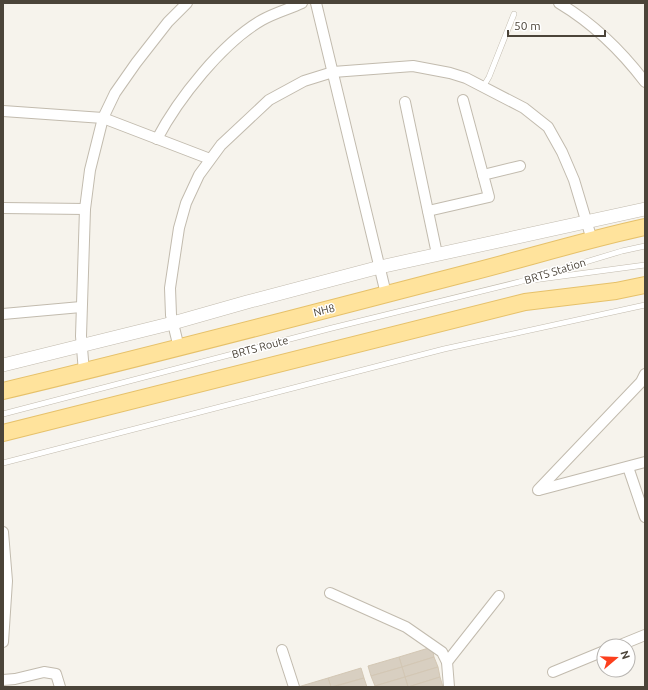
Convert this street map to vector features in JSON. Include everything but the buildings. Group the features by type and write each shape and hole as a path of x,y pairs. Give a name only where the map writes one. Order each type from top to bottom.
{"main road":[{"name":"NH8","path":"3,391 179,348 645,227"},
{"path":"3,433 525,302 616,291 645,285"}],"street":[{"path":"84,372 81,307 85,209 90,170 103,118 115,93 136,63 168,22 187,3"},
{"path":"157,139 185,95 230,44 262,20 302,3"},
{"path":"316,3 334,72 386,294"},
{"path":"558,3 583,18 626,57 645,82"},
{"path":"179,348 173,323 170,288 179,228 186,203 199,175 220,145 269,100 304,81 334,72 412,66 450,73 483,87 524,108 548,127 562,152 574,180 592,240"},
{"path":"428,211 488,197 463,100"},
{"path":"405,102 437,254"},
{"path":"3,110 103,118 210,159"},
{"path":"483,175 520,166"},
{"path":"3,208 85,209"},
{"path":"3,365 173,323 247,302 437,254 645,209"},
{"path":"3,314 81,307"},
{"path":"644,379 538,490 645,462"},
{"path":"628,467 645,517"},
{"path":"3,532 5,581 3,642"},
{"path":"330,593 406,627 442,652 447,662 449,687"},
{"path":"447,662 499,596"},
{"path":"282,650 294,687"},
{"path":"553,672 596,654"},
{"path":"3,680 15,679 44,672 56,674 60,687"}],"lane":[{"path":"483,87 489,77 514,14"},
{"name":"BRTS Station","path":"519,282 622,251 645,246"},
{"name":"BRTS Station","path":"519,282 645,265"},
{"name":"BRTS Route","path":"3,414 332,328 519,282"},
{"path":"3,463 444,349 645,305"}]}
